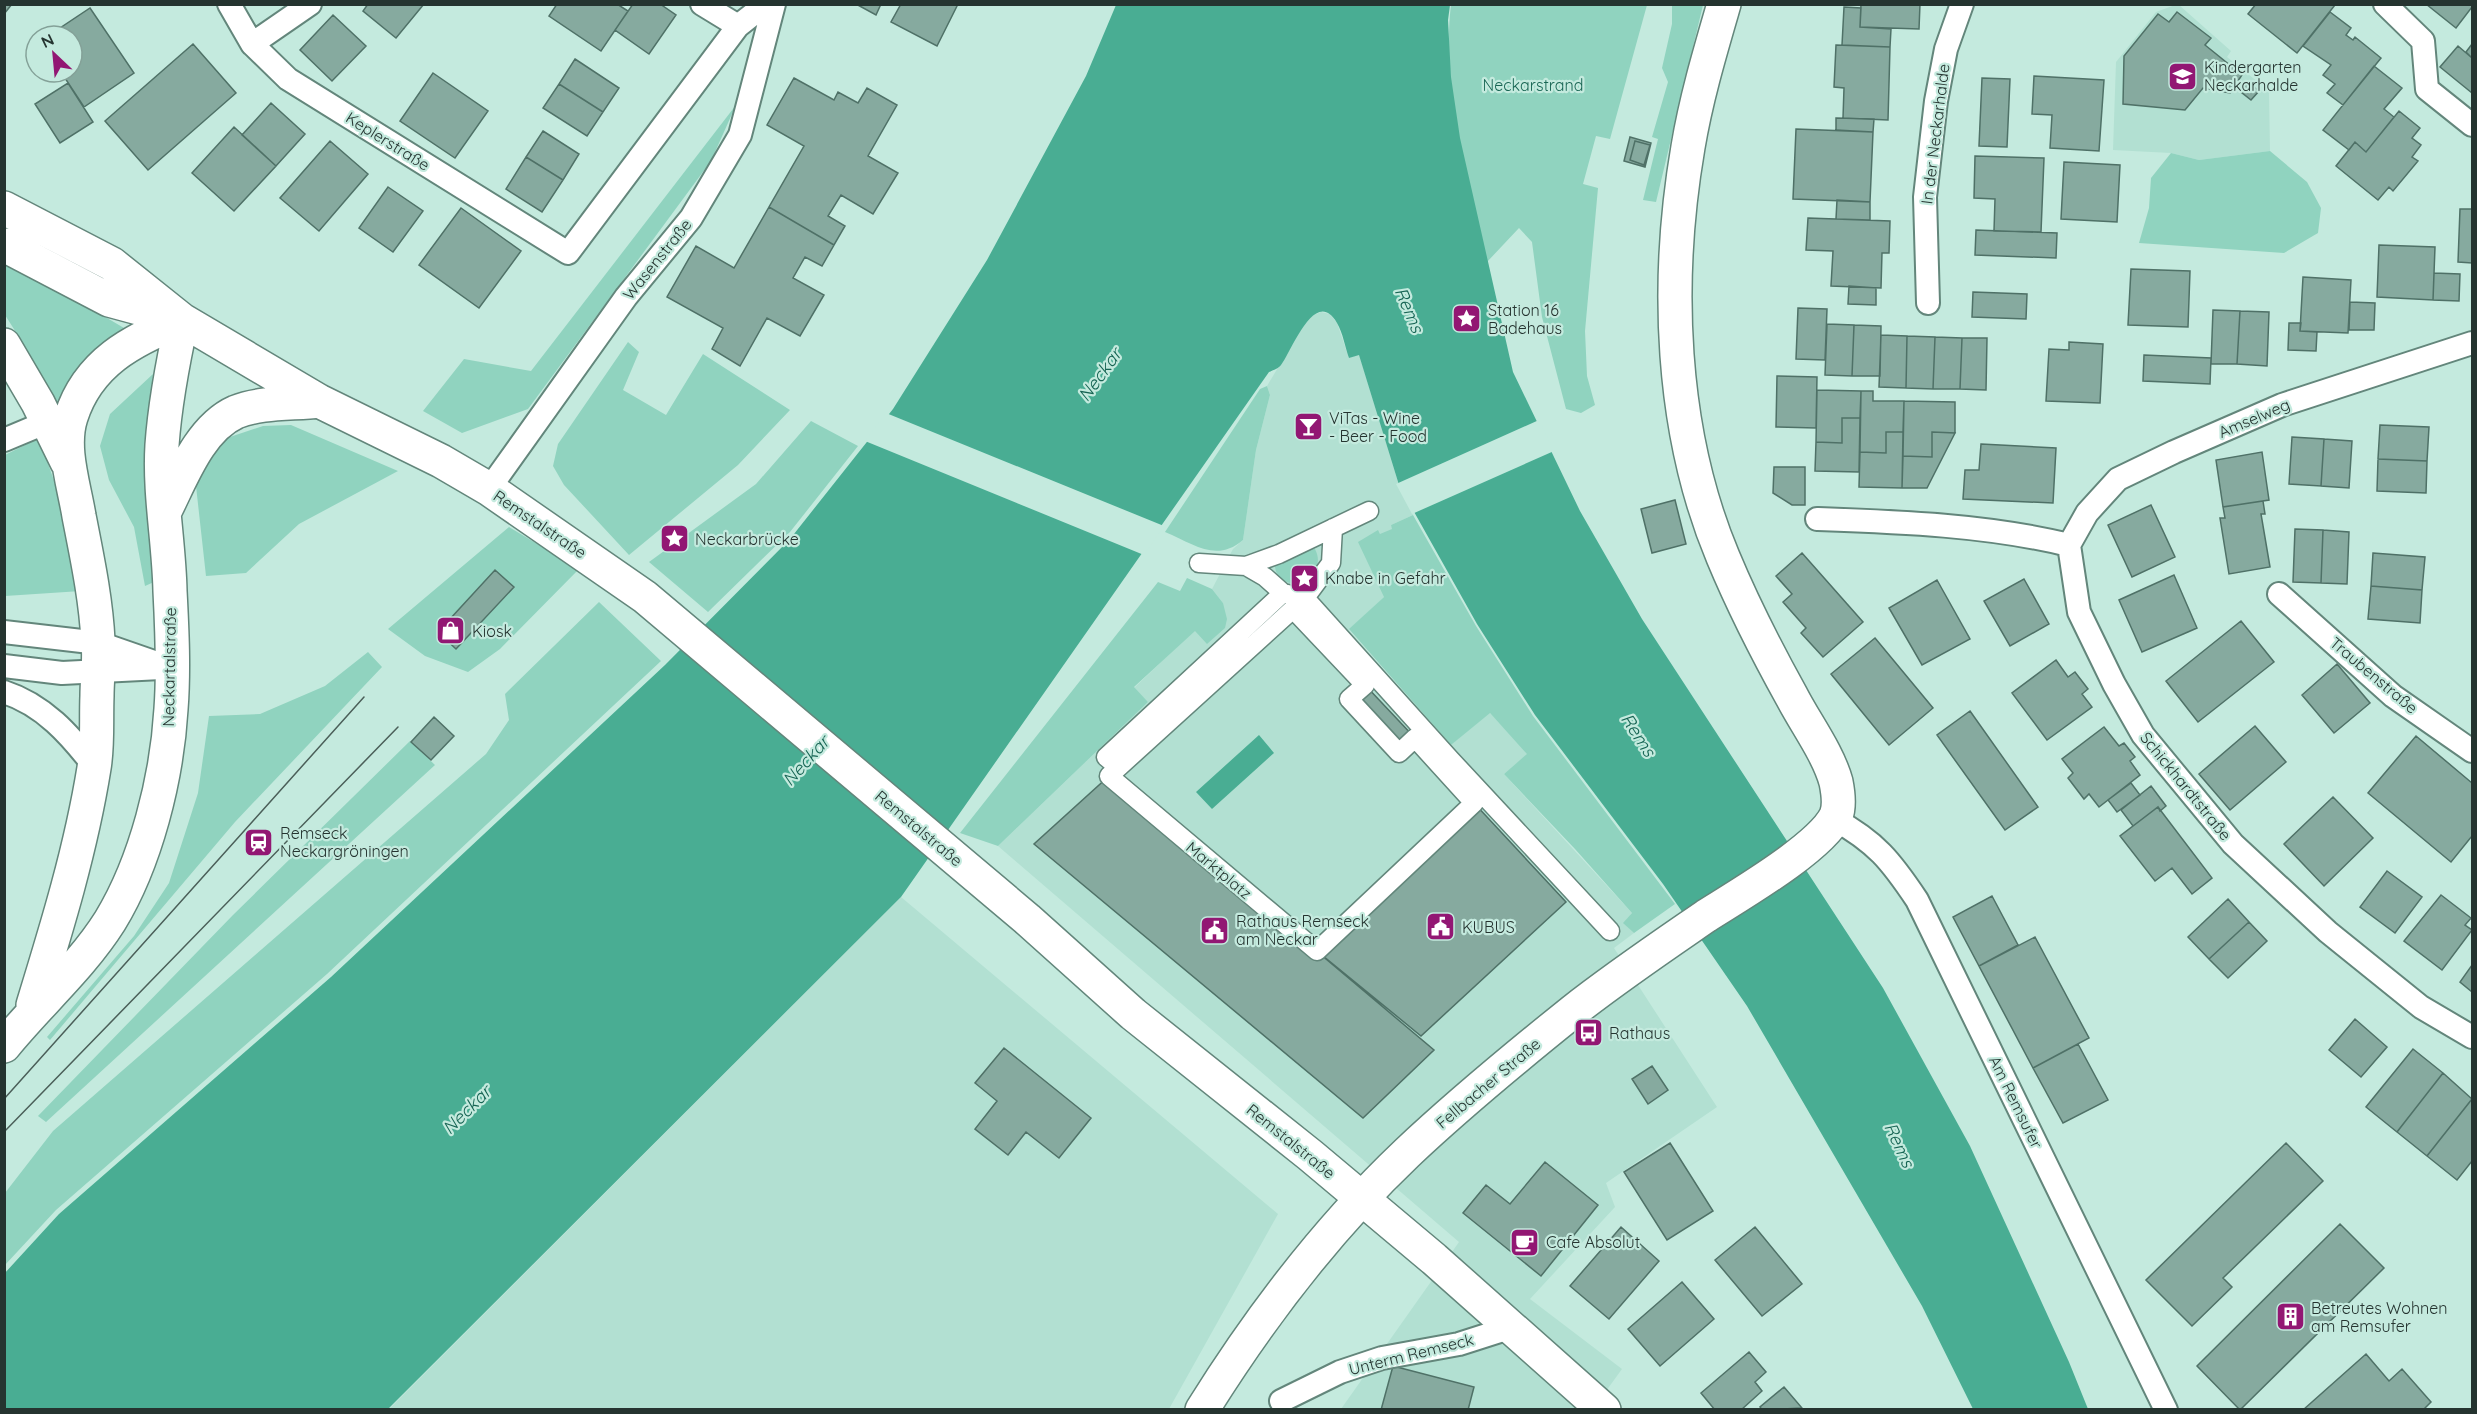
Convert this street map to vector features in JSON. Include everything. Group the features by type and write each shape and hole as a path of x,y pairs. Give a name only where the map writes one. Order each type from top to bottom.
{"main road":[{"path":"1724,4 1688,144 1680,205 1676,250 1676,315 1681,392 1693,456 1714,535 1734,585 1835,779 1838,808 1828,827"},
{"name":"Remstalstraße","path":"4,208 112,264 182,320 319,401 441,461 489,489 645,597 978,877 1133,1014 1362,1199 1604,1410"},
{"name":"Remstalstraße","path":"4,245 110,300 182,320"},
{"path":"4,345 58,420 98,368 107,360 144,335 182,320"},
{"name":"Neckartalstraße","path":"4,1046 31,1013 85,956 110,920 140,854 160,785 171,709 170,589 162,447 168,390 182,320"},
{"path":"164,514 192,455 208,434 234,413 254,408 319,401"},
{"name":"Neckartalstraße","path":"31,1013 75,864 94,766 98,657 90,572 70,469 67,440 58,420"},
{"name":"Fellbacher Straße","path":"1202,1410 1286,1287 1362,1199 1405,1155 1464,1101 1596,994 1805,850 1828,827"}],"street":[{"name":"Keplerstraße","path":"229,4 252,44 288,79 568,253 738,26"},
{"path":"252,44 310,4"},
{"path":"702,4 738,26 766,4"},
{"name":"Wasenstraße","path":"489,489 626,297 691,218 740,135 774,4"},
{"name":"In der Neckarhalde","path":"1928,303 1925,197 1936,101 1946,49 1962,4"},
{"path":"2385,4 2422,41 2427,89 2472,125"},
{"name":"Amselweg","path":"2069,545 2087,513 2118,479 2282,405 2472,343"},
{"path":"4,440 58,420"},
{"path":"1198,563 1246,566 1279,554 1369,511"},
{"path":"1817,519 1918,524 2000,532 2069,545"},
{"path":"1246,566 1283,593 1305,598 1331,563 1333,528"},
{"name":"Schickhardtstraße","path":"2069,545 2079,612 2114,684 2143,735 2233,844 2328,932 2421,1007 2472,1037"},
{"name":"Marktplatz","path":"1118,767 1106,757 1283,593"},
{"name":"Traubenstraße","path":"2279,594 2393,696 2472,751"},
{"name":"Marktplatz","path":"1305,598 1443,752 1458,776 1474,803 1317,951 1109,777 1293,609 1365,685 1349,699 1399,753 1415,738 1458,776 1610,931"},
{"path":"4,632 98,657 171,668"},
{"path":"4,666 62,673 98,657"},
{"path":"4,692 36,707 61,726 94,766"},
{"name":"Am Remsufer","path":"1828,827 1856,831 1879,849 1893,863 1917,900 2166,1410"},
{"name":"Unterm Remseck","path":"1281,1401 1340,1372 1371,1362 1459,1344 1509,1328"}],"shaded area":[{"name":"Kindergarten Neckarhalde","path":"2179,5 2231,51 2227,57 2269,91 2270,151 2199,160 2171,153 2113,150 2116,62 2156,12"},
{"path":"1321,312 1330,314 1337,323 1349,358 1359,354 1399,485 1413,515 1391,525 1393,529 1380,535 1379,531 1384,597 1349,630 1451,745 1489,712 1528,754 1504,774 1632,913 1624,923 1634,933 1614,948 1717,1107 1606,1183 1615,1207 1530,1299 1622,1369 1593,1409 1341,1409 1459,1242 998,846 1148,702 1134,688 1223,603 1212,589 1233,549 1243,540 1256,450 1270,395 1267,386 1308,317"},
{"path":"901,897 1278,1214 1169,1409 388,1410"}],"green space":[{"name":"Neckarstrand","path":"1451,5 1647,5 1610,139 1596,136 1583,184 1598,188 1585,331 1587,376 1595,405 1581,413 1566,409 1542,317 1532,242 1519,228 1487,262 1458,134 1453,101 1449,36"},
{"path":"1672,5 1703,5 1656,202 1643,200 1658,139 1652,137 1668,82 1662,68 1672,24"},
{"path":"736,105 711,161 528,409 462,433 423,411 464,359 531,371"},
{"path":"2270,151 2307,182 2321,208 2318,233 2284,253 2139,243 2149,208 2151,178 2171,153 2199,160"},
{"path":"5,258 124,328 56,403 5,315"},
{"path":"628,342 639,352 623,390 666,415 703,354 790,410 738,465 629,555 564,485 553,466 558,444"},
{"path":"153,374 146,450 154,582 145,586 134,527 109,480 100,446 110,414"},
{"path":"1267,386 1270,395 1256,450 1243,540 1233,547 1214,551 1195,546 1165,532 1260,389"},
{"path":"811,421 858,446 790,532 708,612 649,562 756,484"},
{"path":"291,425 398,471 299,524 246,573 206,576 196,486 221,440 263,426"},
{"path":"39,438 58,492 81,591 5,596 5,455"},
{"path":"1413,515 1476,626 1533,716 1675,904 1634,933 1623,923 1632,913 1504,774 1527,754 1490,713 1451,745 1349,629 1384,597 1358,542 1378,530 1380,534 1392,529 1391,525"},
{"path":"509,527 579,569 500,649 468,672 425,656 388,629"},
{"path":"1308,548 1315,549 1318,560 1316,569 1304,586 1289,583 1281,578 1275,565"},
{"path":"1187,578 1212,589 1223,603 1227,619 1225,628 1207,644 1195,631 1134,687 1148,702 998,846 960,833 1158,582 1180,591"},
{"path":"599,602 661,661 327,974 56,1210 5,1265 5,1193 53,1131 486,754 509,720 505,694"},
{"path":"368,652 382,667 235,822 50,1040 47,1037 134,936 169,883 198,793 209,716 260,714 325,686"},
{"path":"410,741 435,765 46,1122 38,1116 233,915"}],"water":[{"path":"1116,5 1450,5 1448,20 1451,77 1460,138 1513,372 1580,511 1642,619 1883,988 1970,1146 2069,1362 2088,1409 1973,1409 1922,1306 1747,1006 1663,884 1535,715 1477,624 1399,485 1359,355 1349,358 1337,323 1329,313 1320,312 1312,316 1304,325 1281,365 1269,372 901,897 388,1409 5,1409 4,1274 59,1214 331,977 665,665 790,539 893,409 987,260 1086,76"},
{"path":"1259,735 1274,753 1212,809 1196,792"}],"pier":[{"path":"886,413 1164,526 1144,555 865,441"},
{"path":"1539,420 1554,451 1412,514 1396,484"}],"building":[{"path":"4,4 12,4 4,14"},
{"path":"368,4 424,4 396,38 363,11"},
{"path":"557,4 617,4 628,11 601,51 549,16"},
{"path":"633,4 660,4 676,15 649,54 615,30"},
{"path":"856,4 881,4 876,15"},
{"path":"901,4 958,4 937,46 891,22"},
{"path":"1861,4 1920,4 1919,29 1860,27"},
{"path":"2256,4 2335,5 2297,53 2248,14"},
{"path":"2426,4 2472,4 2472,7 2456,28"},
{"path":"1844,7 1861,8 1860,27 1891,29 1890,47 1842,45"},
{"path":"90,8 134,73 84,107 69,84 84,84 84,24 66,24"},
{"path":"2177,12 2211,38 2205,45 2242,75 2230,93 2203,88 2185,110 2123,104 2124,56 2158,14 2169,22"},
{"path":"2330,12 2351,28 2346,35 2353,40 2355,37 2381,58 2343,105 2327,93 2335,84 2323,75 2331,65 2303,46"},
{"path":"333,15 366,46 332,81 300,50"},
{"path":"193,44 236,93 148,170 105,121"},
{"path":"2472,44 2472,58 2466,52"},
{"path":"1836,45 1890,47 1888,120 1843,118 1844,88 1834,87"},
{"path":"2458,46 2472,58 2472,93 2440,67"},
{"path":"575,59 619,88 603,112 559,84"},
{"path":"2374,66 2402,88 2384,109 2394,117 2366,152 2355,142 2349,150 2323,130"},
{"path":"433,73 488,111 455,158 400,121"},
{"path":"2034,76 2104,80 2099,151 2050,148 2052,115 2032,114"},
{"path":"794,78 834,100 838,92 858,103 867,88 897,105 868,156 898,173 873,214 841,195 828,216 845,226 834,245 769,207 804,146 767,125"},
{"path":"1982,78 2010,79 2007,147 1979,146"},
{"path":"2248,82 2259,91 2251,100 2241,92"},
{"path":"69,84 93,122 60,143 35,104"},
{"path":"559,84 603,112 587,136 543,108"},
{"path":"271,103 305,134 276,166 242,135"},
{"path":"2399,111 2420,128 2412,138 2421,145 2412,157 2418,161 2393,191 2389,187 2378,200 2336,166 2355,142 2366,152"},
{"path":"1836,118 1874,119 1873,132 1836,130"},
{"path":"234,127 276,166 234,211 192,173"},
{"path":"1796,129 1873,132 1870,202 1793,199"},
{"path":"543,131 579,154 563,180 526,157"},
{"path":"1630,137 1651,143 1645,167 1624,161"},
{"path":"330,141 368,174 319,231 280,198"},
{"path":"1635,141 1650,145 1644,165 1630,160"},
{"path":"1975,156 2044,158 2041,232 1994,231 1995,199 1974,198"},
{"path":"526,157 563,180 542,212 506,189"},
{"path":"2064,162 2120,165 2117,222 2061,219"},
{"path":"388,187 423,211 393,252 359,228"},
{"path":"1837,200 1870,202 1870,220 1836,219"},
{"path":"769,207 834,245 822,266 805,257 793,278 824,295 800,336 767,318 740,366 712,349 723,328 667,297 696,246 734,268"},
{"path":"461,208 521,251 479,308 419,265"},
{"path":"2460,209 2472,209 2472,263 2458,262"},
{"path":"1808,218 1890,221 1889,253 1882,253 1881,288 1831,286 1833,251 1806,250"},
{"path":"1976,230 2057,233 2056,258 1975,255"},
{"path":"2379,245 2435,247 2433,300 2377,297"},
{"path":"2131,269 2190,271 2188,327 2128,325"},
{"path":"2434,273 2460,274 2459,301 2433,300"},
{"path":"2303,277 2351,280 2348,333 2300,331"},
{"path":"1849,286 1876,288 1876,305 1848,304"},
{"path":"1973,292 2027,294 2026,319 1972,317"},
{"path":"2350,302 2375,303 2374,330 2349,330"},
{"path":"1798,308 1827,309 1825,360 1796,359"},
{"path":"2213,310 2240,311 2237,364 2211,364"},
{"path":"2240,311 2269,312 2267,366 2237,364"},
{"path":"2289,323 2301,323 2300,331 2317,332 2316,351 2288,350"},
{"path":"1827,324 1854,325 1852,376 1825,375"},
{"path":"1854,325 1881,326 1880,376 1852,376"},
{"path":"1881,335 1907,336 1906,388 1879,387"},
{"path":"1907,336 1935,337 1933,389 1906,388"},
{"path":"1935,337 1962,338 1960,389 1933,389"},
{"path":"1962,338 1987,338 1986,390 1960,389"},
{"path":"2069,342 2103,344 2100,403 2046,401 2049,349 2069,350"},
{"path":"2144,355 2211,358 2210,384 2143,381"},
{"path":"1777,376 1817,377 1816,428 1776,427"},
{"path":"1817,390 1861,391 1860,418 1842,418 1842,443 1816,442"},
{"path":"1861,391 1873,391 1873,401 1904,401 1903,432 1886,432 1886,453 1860,452"},
{"path":"1904,401 1955,402 1955,433 1932,432 1932,457 1903,456"},
{"path":"1842,418 1860,418 1859,472 1815,471 1816,442 1842,443"},
{"path":"2380,425 2429,427 2427,461 2378,459"},
{"path":"1886,432 1903,432 1902,488 1859,487 1860,452 1886,453"},
{"path":"1932,432 1955,433 1927,488 1902,488 1903,456 1932,457"},
{"path":"2292,437 2324,439 2321,486 2289,484"},
{"path":"2324,439 2352,441 2349,488 2321,486"},
{"path":"1981,444 2056,448 2053,503 1963,499 1965,470 1979,470"},
{"path":"2262,452 2269,500 2223,507 2216,460"},
{"path":"2378,459 2427,461 2426,493 2377,491"},
{"path":"1774,467 1805,467 1805,505 1792,505 1773,493"},
{"path":"1675,500 1686,544 1652,553 1641,509"},
{"path":"2263,501 2265,514 2261,514 2270,567 2229,574 2220,518 2225,518 2223,507"},
{"path":"2151,505 2175,557 2132,577 2108,525"},
{"path":"2295,529 2323,530 2321,583 2293,582"},
{"path":"2323,530 2349,532 2347,584 2321,583"},
{"path":"1802,553 1863,622 1823,657 1801,633 1806,628 1783,602 1792,594 1776,576"},
{"path":"2373,553 2425,557 2422,590 2371,586"},
{"path":"495,570 514,587 456,649 438,632"},
{"path":"2174,575 2197,628 2142,652 2119,600"},
{"path":"2024,579 2049,624 2010,646 1984,601"},
{"path":"1937,580 1970,639 1922,665 1889,608"},
{"path":"2371,586 2422,590 2420,623 2368,619"},
{"path":"2241,621 2274,662 2198,722 2166,681"},
{"path":"1875,638 1933,708 1889,745 1831,674"},
{"path":"2056,660 2068,677 2075,672 2088,689 2082,694 2092,707 2047,740 2012,693"},
{"path":"2337,664 2370,703 2334,733 2302,695"},
{"path":"1365,685 1415,738 1399,753 1349,699"},
{"path":"1970,711 2038,807 2005,830 1937,735"},
{"path":"434,717 454,736 431,760 411,742"},
{"path":"2255,726 2286,762 2230,810 2199,774"},
{"path":"2104,727 2119,746 2124,743 2135,757 2130,761 2140,775 2099,807 2089,794 2084,799 2068,778 2073,773 2062,759"},
{"path":"2416,736 2472,783 2472,836 2451,862 2368,793"},
{"name":"Rathaus Remseck am Neckar","path":"1109,776 1434,1050 1363,1118 1034,844"},
{"path":"2131,783 2140,795 2117,812 2108,800"},
{"path":"2151,786 2166,806 2160,811 2158,807 2133,826 2121,810"},
{"path":"2333,797 2373,838 2324,886 2284,844"},
{"name":"KUBUS","path":"1474,803 1566,902 1421,1036 1317,951"},
{"path":"2158,807 2212,878 2192,894 2172,868 2155,881 2120,836"},
{"path":"2387,871 2422,897 2395,933 2360,907"},
{"path":"2441,895 2471,918 2465,925 2472,930 2442,970 2404,941"},
{"path":"1992,896 2018,945 1979,966 1953,917"},
{"path":"2228,899 2249,922 2209,959 2188,937"},
{"path":"2249,922 2267,941 2228,978 2209,959"},
{"path":"2035,937 2089,1038 2033,1068 1979,966"},
{"path":"2472,965 2472,992 2460,982"},
{"path":"2355,1019 2387,1047 2361,1077 2329,1050"},
{"path":"2078,1044 2108,1100 2063,1123 2033,1068"},
{"path":"1004,1048 1091,1118 1059,1158 1026,1132 1008,1155 975,1129 997,1101 975,1083"},
{"path":"2413,1049 2443,1073 2397,1132 2366,1107"},
{"path":"1652,1066 1668,1090 1648,1104 1632,1079"},
{"path":"2443,1073 2472,1099 2427,1156 2397,1132"},
{"path":"2472,1099 2472,1161 2457,1180 2427,1156"},
{"path":"1670,1143 1713,1211 1667,1240 1624,1172"},
{"path":"2286,1143 2323,1181 2223,1278 2232,1287 2192,1326 2146,1280"},
{"path":"1545,1162 1598,1205 1541,1276 1463,1213 1486,1185 1510,1204"},
{"name":"Betreutes Wohnen am Remsufer","path":"2340,1224 2384,1268 2240,1410 2197,1366"},
{"path":"1621,1227 1659,1261 1609,1319 1570,1286"},
{"path":"1755,1227 1802,1284 1762,1316 1715,1260"},
{"path":"1682,1282 1714,1319 1660,1366 1628,1329"},
{"path":"1749,1352 1766,1372 1755,1382 1762,1391 1741,1410 1715,1410 1701,1393"},
{"path":"2366,1354 2389,1381 2402,1369 2431,1402 2423,1410 2303,1410"},
{"path":"1393,1366 1474,1387 1468,1410 1381,1410"},
{"path":"1784,1387 1802,1408 1762,1410 1760,1407"}],"tram line":[{"path":"4,1099 364,697"},
{"path":"4,1132 398,727"}],"place":[{"name":"Kindergarten Neckarhalde","path":"2183,76"},
{"name":"Station 16 Badehaus","path":"1467,319"},
{"name":"ViTas - Wine - Beer - Food","path":"1308,427"},
{"name":"Neckarbrücke","path":"674,539"},
{"name":"Knabe in Gefahr","path":"1304,578"},
{"name":"Kiosk","path":"451,631"},
{"name":"Remseck Neckargröningen","path":"259,842"},
{"name":"KUBUS","path":"1441,927"},
{"name":"Rathaus Remseck am Neckar","path":"1215,930"},
{"name":"Rathaus","path":"1588,1033"},
{"name":"Cafe Absolut","path":"1525,1242"},
{"name":"Betreutes Wohnen am Remsufer","path":"2290,1317"}],"water label":[{"name":"Rems","path":"1409,310"},
{"name":"Neckar","path":"1100,375"},
{"name":"Rems","path":"1638,735"},
{"name":"Neckar","path":"806,761"},
{"name":"Neckar","path":"467,1110"},
{"name":"Rems","path":"1899,1145"}]}
